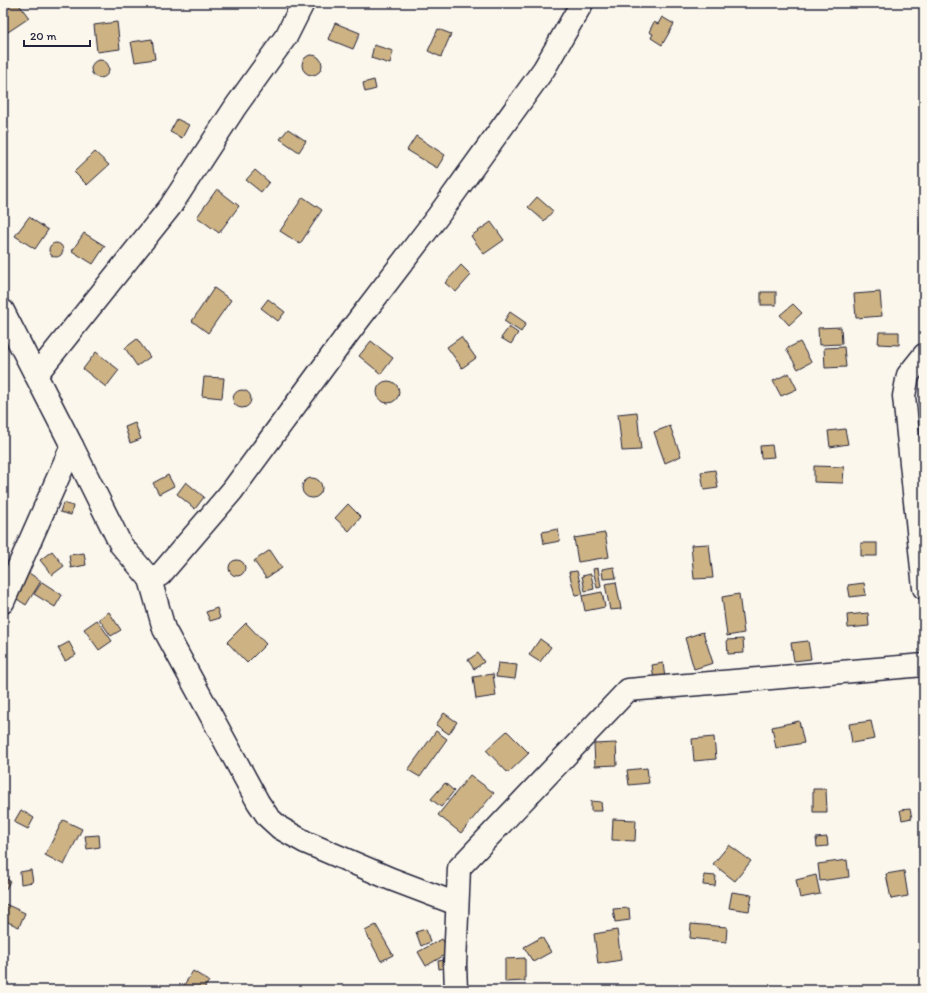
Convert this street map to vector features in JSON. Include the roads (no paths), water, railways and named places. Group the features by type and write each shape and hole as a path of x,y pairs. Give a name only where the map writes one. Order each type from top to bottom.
{"street":[{"path":"36,375 170,207 236,106 286,35 303,3"},
{"path":"150,579 160,575 232,491 347,335 438,216 544,69 582,3"},
{"path":"3,311 121,545 150,579 164,629 258,802 268,817 280,828 305,842 391,879 457,904"},
{"path":"924,355 908,375 904,396 924,588"},
{"path":"3,602 72,446"},
{"path":"456,990 455,964 459,868 628,690 924,665"}]}
